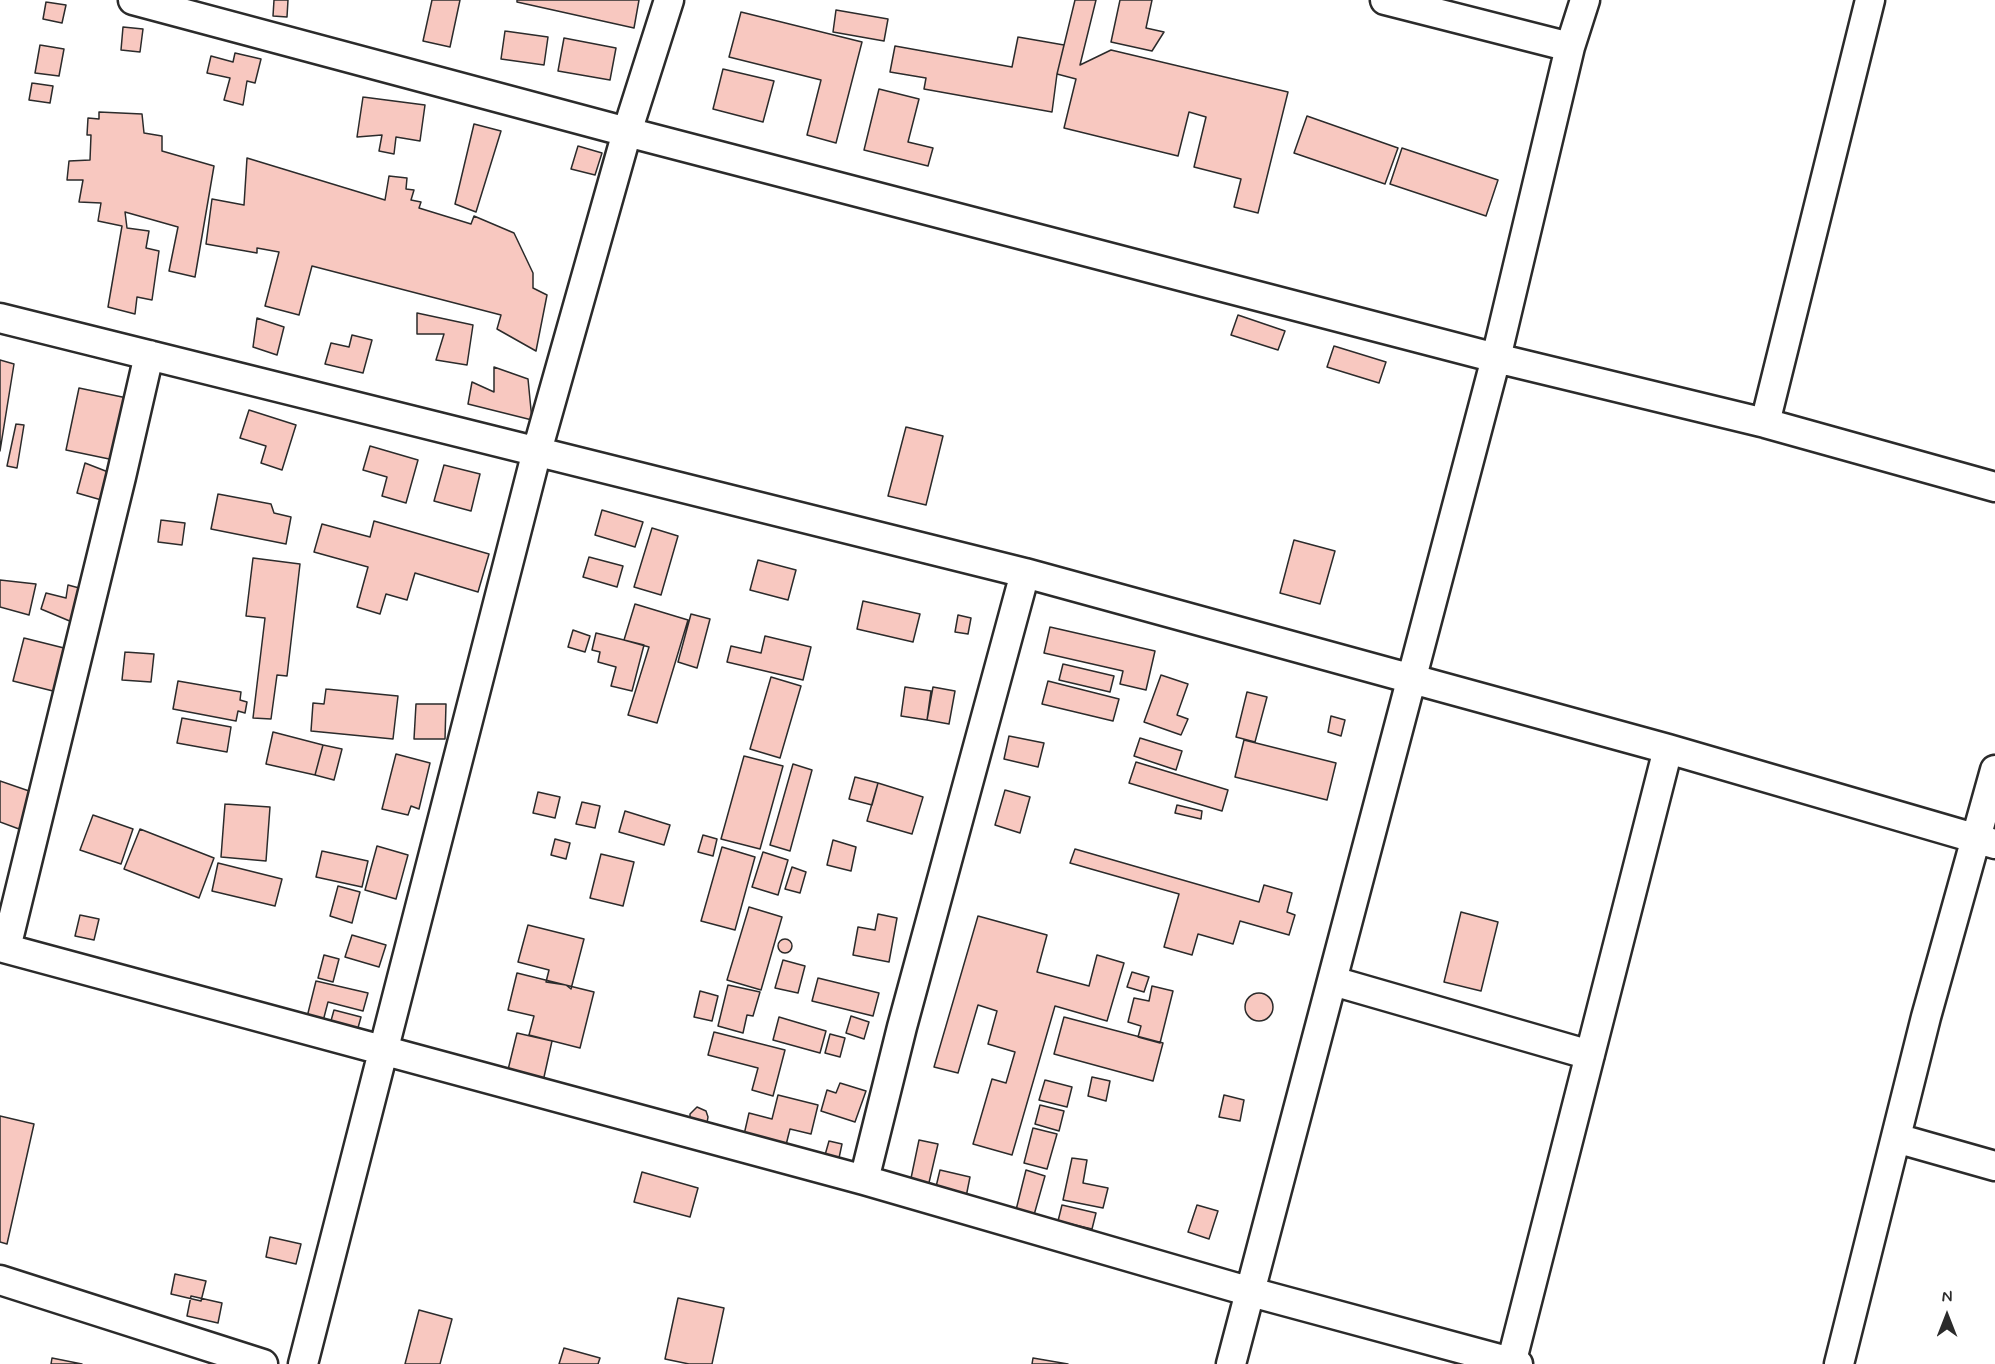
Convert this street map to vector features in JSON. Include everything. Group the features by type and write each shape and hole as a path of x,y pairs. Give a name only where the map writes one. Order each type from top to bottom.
{"street":[{"path":"133,0 627,132 1496,358 1766,423 1995,487"},
{"path":"303,1364 537,451 627,132 669,0"},
{"path":"1385,0 1570,47"},
{"path":"1231,1364 1496,358 1570,47 1585,0"},
{"path":"1766,423 1870,0"},
{"path":"0,318 1025,573 1412,681 1668,749 1985,841"},
{"path":"149,355 118,489 3,948 864,1180 1251,1292 1514,1363 1668,749"},
{"path":"864,1180 902,1027 1025,573"},
{"path":"1839,1364 1926,1017 1985,841 1995,770"},
{"path":"1333,981 1590,1055"},
{"path":"1896,1138 1995,1166"},
{"path":"0,1280 263,1364"}],"building":[{"path":"274,0 288,0 287,17 273,16"},
{"path":"432,0 460,0 450,47 423,41"},
{"path":"517,0 639,0 634,28 517,2"},
{"path":"1075,0 1096,0 1080,65 1111,50 1288,92 1258,213 1234,207 1241,179 1194,167 1206,117 1189,112 1178,156 1064,128 1076,79 1057,74"},
{"path":"1120,0 1152,0 1146,28 1164,32 1152,51 1111,42"},
{"path":"46,2 66,5 62,23 43,19"},
{"path":"836,10 888,19 884,41 833,32"},
{"path":"741,12 862,42 836,143 807,135 821,80 729,57"},
{"path":"123,27 143,29 140,52 121,50"},
{"path":"505,31 548,37 544,65 501,59"},
{"path":"1018,37 1064,45 1052,112 924,89 926,78 890,72 895,46 1012,67"},
{"path":"564,38 616,48 610,80 558,71"},
{"path":"40,45 64,49 59,76 35,73"},
{"path":"235,53 261,59 255,83 247,81 243,105 224,100 230,78 207,73 211,56 233,62"},
{"path":"723,69 774,81 763,122 713,109"},
{"path":"32,83 53,86 50,103 29,100"},
{"path":"879,89 919,99 908,142 933,148 928,166 864,150"},
{"path":"363,97 425,105 420,141 396,137 394,154 379,151 382,135 357,137"},
{"path":"99,112 142,114 144,133 162,136 162,151 214,166 195,277 169,271 178,227 125,212 127,228 149,231 146,248 159,251 152,300 137,297 135,314 108,307 122,226 98,221 101,203 79,202 83,180 67,180 69,161 90,160 91,135 87,135 88,118 99,119"},
{"path":"1307,116 1398,148 1385,184 1294,153"},
{"path":"474,124 501,131 476,212 455,204"},
{"path":"578,146 602,153 595,175 571,169"},
{"path":"1402,148 1498,180 1486,216 1390,184"},
{"path":"247,158 385,200 389,176 407,178 406,189 414,190 411,200 421,202 419,208 471,224 474,216 514,233 533,273 533,288 547,295 536,351 497,329 501,315 312,266 299,315 265,306 279,252 257,248 257,253 206,244 212,199 244,205"},
{"path":"417,313 473,325 467,365 436,360 444,334 417,334"},
{"path":"1238,315 1285,331 1278,350 1231,335"},
{"path":"257,318 284,327 277,355 253,347"},
{"path":"352,335 372,340 363,373 325,364 331,343 349,347"},
{"path":"1334,346 1386,362 1379,383 1327,367"},
{"path":"0,360 14,364 0,451"},
{"path":"494,367 528,379 532,420 468,404 472,382 494,392"},
{"path":"79,388 127,398 114,460 66,450"},
{"path":"249,410 296,425 282,470 261,463 266,446 240,438"},
{"path":"16,424 24,425 17,468 7,466"},
{"path":"906,427 943,436 926,505 888,496"},
{"path":"370,446 418,460 406,503 382,496 387,477 363,470"},
{"path":"85,463 121,477 112,503 77,493"},
{"path":"444,465 480,474 471,511 434,501"},
{"path":"218,494 271,504 274,513 291,517 286,544 211,529"},
{"path":"602,510 643,522 635,547 595,535"},
{"path":"161,520 185,523 182,545 158,542"},
{"path":"374,521 489,554 478,592 415,573 407,600 386,594 380,614 357,607 368,567 314,552 322,524 370,537"},
{"path":"652,528 678,536 661,595 634,587"},
{"path":"1294,540 1335,551 1320,604 1280,593"},
{"path":"589,557 623,566 617,587 583,577"},
{"path":"253,558 300,564 287,676 277,675 271,719 253,718 265,618 246,616"},
{"path":"758,560 796,570 788,600 750,590"},
{"path":"0,580 36,584 29,615 0,607"},
{"path":"68,585 83,589 72,622 41,609 46,593 66,598"},
{"path":"863,601 920,614 913,642 857,629"},
{"path":"635,604 688,620 657,723 628,715 649,647 624,640"},
{"path":"691,614 710,619 697,668 678,662"},
{"path":"958,615 971,618 968,634 955,632"},
{"path":"1050,627 1155,651 1146,690 1120,684 1123,671 1044,653"},
{"path":"573,630 590,636 585,652 568,647"},
{"path":"596,633 644,645 632,691 611,686 616,667 598,662 600,652 592,650"},
{"path":"765,636 811,647 803,680 727,662 731,646 761,653"},
{"path":"24,638 68,649 57,692 13,681"},
{"path":"125,652 154,654 151,682 122,680"},
{"path":"1063,664 1114,676 1110,692 1059,680"},
{"path":"1161,675 1188,684 1177,715 1188,719 1181,735 1144,722"},
{"path":"771,677 801,686 780,758 750,749"},
{"path":"178,681 241,692 240,700 247,702 245,713 238,711 236,721 173,709"},
{"path":"1048,681 1119,699 1113,721 1042,704"},
{"path":"905,687 931,691 927,720 901,716"},
{"path":"933,687 955,691 949,724 927,720"},
{"path":"326,689 398,696 393,739 311,731 313,703 324,704"},
{"path":"1247,692 1267,697 1255,742 1236,737"},
{"path":"416,704 446,704 445,739 414,739"},
{"path":"1331,716 1345,720 1341,736 1328,732"},
{"path":"182,718 231,727 227,752 177,743"},
{"path":"273,732 323,745 315,775 266,764"},
{"path":"1009,736 1044,743 1038,767 1004,759"},
{"path":"1140,738 1182,751 1176,770 1134,756"},
{"path":"1244,740 1336,763 1327,800 1235,777"},
{"path":"323,745 342,749 334,780 315,775"},
{"path":"396,754 430,763 419,809 411,806 408,815 382,809"},
{"path":"744,756 783,766 760,849 721,839"},
{"path":"1136,762 1228,790 1222,811 1129,783"},
{"path":"793,764 812,770 790,851 770,845"},
{"path":"855,777 878,783 872,805 849,799"},
{"path":"0,781 32,792 19,829 0,822"},
{"path":"878,783 923,797 912,834 867,821"},
{"path":"1005,790 1030,797 1020,833 995,825"},
{"path":"538,792 560,797 555,818 533,813"},
{"path":"582,802 600,806 595,828 576,824"},
{"path":"225,804 270,807 266,861 221,857"},
{"path":"1177,805 1202,811 1201,819 1175,813"},
{"path":"625,811 670,825 664,845 619,832"},
{"path":"93,815 133,829 121,864 80,850"},
{"path":"140,829 214,858 199,898 124,869"},
{"path":"703,835 717,839 713,856 698,852"},
{"path":"555,839 570,843 566,859 551,855"},
{"path":"833,840 856,847 851,871 827,865"},
{"path":"377,846 408,855 396,899 365,890"},
{"path":"722,847 755,857 735,930 701,921"},
{"path":"1075,849 1259,902 1264,885 1292,893 1287,912 1295,915 1289,935 1240,921 1233,944 1198,934 1192,955 1164,947 1179,894 1070,863"},
{"path":"322,851 368,861 362,887 316,877"},
{"path":"763,852 788,860 778,895 752,887"},
{"path":"601,854 634,862 623,906 590,898"},
{"path":"218,863 282,879 275,906 212,891"},
{"path":"792,867 806,872 800,893 785,889"},
{"path":"338,886 360,892 352,923 330,916"},
{"path":"749,907 782,917 761,990 727,980"},
{"path":"1461,912 1498,922 1481,991 1444,982"},
{"path":"878,914 897,918 889,962 853,955 858,927 875,930"},
{"path":"80,915 99,919 94,940 75,936"},
{"path":"978,916 1047,935 1037,972 1089,986 1097,955 1124,963 1107,1021 1055,1006 1012,1155 973,1144 992,1079 1006,1083 1015,1052 988,1044 997,1011 978,1005 958,1073 934,1067"},
{"path":"528,925 584,939 571,989 566,985 546,982 549,970 518,962"},
{"path":"352,935 386,945 379,967 345,957"},
{"path":"785,939 790,941 792,946 790,951 785,953 780,951 778,946 780,941"},
{"path":"324,955 339,959 333,982 318,978"},
{"path":"783,960 805,966 798,993 775,988"},
{"path":"1132,972 1149,977 1144,992 1127,987"},
{"path":"517,973 594,992 580,1048 529,1035 534,1016 508,1010"},
{"path":"818,978 879,993 873,1016 812,1001"},
{"path":"316,981 368,993 363,1011 328,1002 322,1025 306,1021"},
{"path":"728,985 760,992 753,1016 747,1015 743,1033 718,1026"},
{"path":"1152,986 1173,991 1160,1043 1138,1037 1141,1026 1128,1022 1134,998 1149,1001"},
{"path":"700,991 718,996 712,1021 694,1017"},
{"path":"1259,993 1269,997 1273,1007 1269,1017 1259,1021 1249,1017 1245,1007 1249,997"},
{"path":"334,1010 361,1017 356,1035 329,1028"},
{"path":"851,1016 869,1022 864,1039 846,1033"},
{"path":"779,1017 826,1031 820,1053 773,1040"},
{"path":"1064,1017 1163,1043 1153,1081 1054,1054"},
{"path":"714,1032 785,1050 773,1096 752,1090 758,1068 708,1055"},
{"path":"517,1033 552,1041 542,1086 506,1078"},
{"path":"830,1034 845,1038 840,1057 825,1053"},
{"path":"1092,1077 1110,1081 1106,1101 1088,1096"},
{"path":"1045,1080 1072,1087 1067,1107 1039,1100"},
{"path":"840,1083 866,1091 855,1122 821,1111 827,1090 836,1093"},
{"path":"778,1095 818,1105 811,1134 790,1129 785,1149 743,1139 749,1113 772,1119"},
{"path":"1224,1095 1244,1100 1240,1121 1219,1117"},
{"path":"1040,1105 1064,1111 1059,1131 1035,1124"},
{"path":"697,1107 706,1111 707,1123 690,1123 690,1114"},
{"path":"0,1116 34,1124 7,1244 0,1242"},
{"path":"1033,1128 1057,1134 1047,1169 1024,1163"},
{"path":"919,1140 938,1144 928,1187 910,1183"},
{"path":"829,1141 842,1144 839,1158 825,1155"},
{"path":"1072,1158 1087,1160 1083,1183 1108,1188 1103,1208 1063,1200"},
{"path":"940,1170 970,1177 966,1197 935,1191"},
{"path":"1026,1170 1045,1176 1034,1215 1016,1210"},
{"path":"642,1172 698,1188 690,1217 634,1202"},
{"path":"1062,1205 1096,1213 1092,1229 1058,1221"},
{"path":"1197,1205 1218,1211 1209,1239 1188,1232"},
{"path":"270,1237 301,1244 296,1264 266,1257"},
{"path":"175,1274 206,1281 201,1301 171,1294"},
{"path":"191,1296 222,1303 218,1323 187,1316"},
{"path":"678,1298 724,1308 712,1364 689,1364 665,1359"},
{"path":"419,1310 452,1319 440,1364 405,1364"},
{"path":"564,1348 600,1358 598,1364 559,1364"},
{"path":"52,1358 82,1364 51,1364"},
{"path":"1033,1358 1068,1364 1032,1364"}]}
